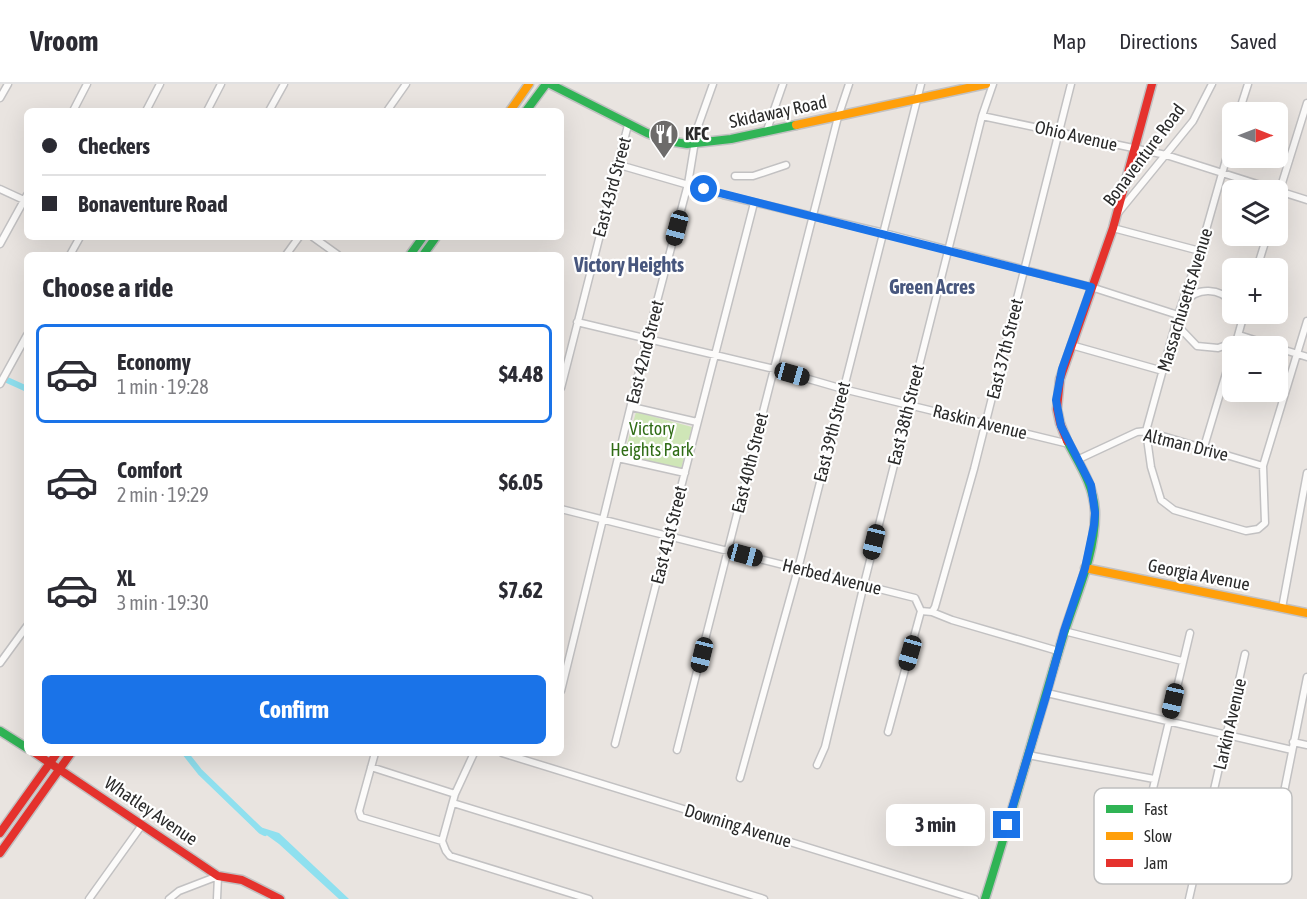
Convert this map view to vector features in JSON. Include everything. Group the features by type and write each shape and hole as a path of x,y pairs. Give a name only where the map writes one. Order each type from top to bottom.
{"street":[{"path":"0,98 8,84"},
{"path":"75,108 87,84"},
{"path":"148,108 160,84"},
{"path":"209,108 221,84"},
{"path":"271,108 284,84"},
{"path":"389,108 406,84"},
{"path":"512,108 529,84"},
{"path":"528,108 548,84"},
{"name":"Skidaway Road","path":"548,84 628,125 668,141 696,144 838,117 986,84"},
{"name":"East 42nd Street","path":"564,679 647,339 688,184 697,129 713,84"},
{"path":"767,130 783,84"},
{"name":"East 40th Street","path":"677,750 838,117 849,84"},
{"name":"East 39th Street","path":"740,778 798,569 884,233 915,100 921,84"},
{"name":"East 38th Street","path":"817,765 825,747 909,404 982,116 993,84"},
{"name":"East 37th Street","path":"932,612 986,423 1071,84"},
{"path":"1116,215 1152,84"},
{"name":"Bonaventure Road","path":"985,899 1064,631 1085,568 1095,513 1091,485 1061,426 1056,400 1062,369 1116,215 1193,121 1212,84"},
{"path":"1242,102 1248,84"},
{"path":"1283,180 1307,103"},
{"name":"Ohio Avenue","path":"982,116 1166,155 1244,180"},
{"name":"East 43rd Street","path":"564,376 616,164 628,125"},
{"path":"616,164 754,203 884,233 1091,287 1178,315"},
{"path":"735,176 753,176 786,165"},
{"name":"Massachusetts Avenue","path":"1146,431 1178,315 1200,251 1223,168"},
{"path":"0,189 24,198"},
{"name":"Ohio Avenue","path":"1288,195 1307,200"},
{"path":"0,244 24,202"},
{"name":"East 41st Street","path":"615,744 754,203"},
{"path":"1113,228 1200,251"},
{"path":"317,240 334,252"},
{"path":"1183,305 1189,297 1199,293 1214,290 1222,293"},
{"path":"1146,431 1150,467 1161,500 1174,510 1190,515 1245,531 1258,529 1265,523 1263,466 1307,321"},
{"name":"Raskin Avenue","path":"577,322 1069,444"},
{"path":"1176,324 1197,346 1222,347"},
{"path":"0,384 24,340"},
{"path":"1071,345 1163,371"},
{"path":"1288,351 1307,357"},
{"path":"1204,447 1222,387"},
{"path":"632,407 697,422"},
{"name":"Altman Drive","path":"1079,459 1137,432 1146,431 1263,466"},
{"path":"618,458 685,473"},
{"path":"1282,608 1307,473"},
{"name":"Herbed Avenue","path":"564,510 915,598 921,611"},
{"name":"Georgia Avenue","path":"1085,568 1307,613"},
{"path":"888,732 921,611 932,612 1058,651"},
{"path":"0,663 24,630"},
{"path":"1064,631 1182,661"},
{"path":"1152,788 1190,633"},
{"name":"Larkin Avenue","path":"1215,788 1245,654"},
{"path":"1285,788 1307,677"},
{"path":"1047,693 1292,750"},
{"path":"0,731 24,746"},
{"path":"1293,742 1307,745"},
{"path":"1028,755 1154,780"},
{"name":"Whatley Avenue","path":"40,756 218,876"},
{"path":"0,833 55,756"},
{"path":"0,853 69,756"},
{"path":"374,756 359,811 361,817 442,841"},
{"path":"473,756 455,794 442,841 450,856 589,899"},
{"name":"Downing Avenue","path":"512,756 975,899"},
{"path":"371,767 455,794"},
{"path":"453,803 764,899"},
{"path":"89,899 142,825"},
{"path":"169,899 179,891 200,881 218,876 242,880 279,899"},
{"path":"217,899 218,876"},
{"name":"Larkin Avenue","path":"1189,899 1193,884"}],"green space":[{"name":"Victory Heights Park","path":"636,412 692,427 681,469 624,455"}],"water":[{"path":"217,787 260,827 279,833 349,899 339,899 279,844 261,831"}],"waterway":[{"path":"7,380 24,388"},
{"path":"187,756 200,772 265,833"}],"traffic: fast":[{"path":"528,108 546,84"},
{"path":"550,84 647,133 668,141 687,144 731,139 796,125"},
{"path":"412,252 421,240"},
{"path":"425,252 434,240"},
{"path":"985,899 1092,545 1095,512 1092,493 1067,441"},
{"path":"0,731 24,746"}],"traffic: slow":[{"path":"512,108 529,84"},
{"path":"796,125 986,84"},
{"path":"1085,568 1307,613"}],"traffic: jam":[{"path":"1067,441 1057,409 1060,379 1113,228 1152,84"},
{"path":"39,756 218,876 242,880 280,899"},
{"path":"0,833 55,756"},
{"path":"0,853 69,756"}],"place":[{"name":"KFC","path":"664,160"}],"district":[{"name":"Victory Heights","path":"629,265"},
{"name":"Green Acres","path":"932,287"}],"route":[{"path":"704,189 1091,287 1062,369 1056,400 1061,426 1091,485 1095,513 1094,525 1085,568 1007,825"}]}
